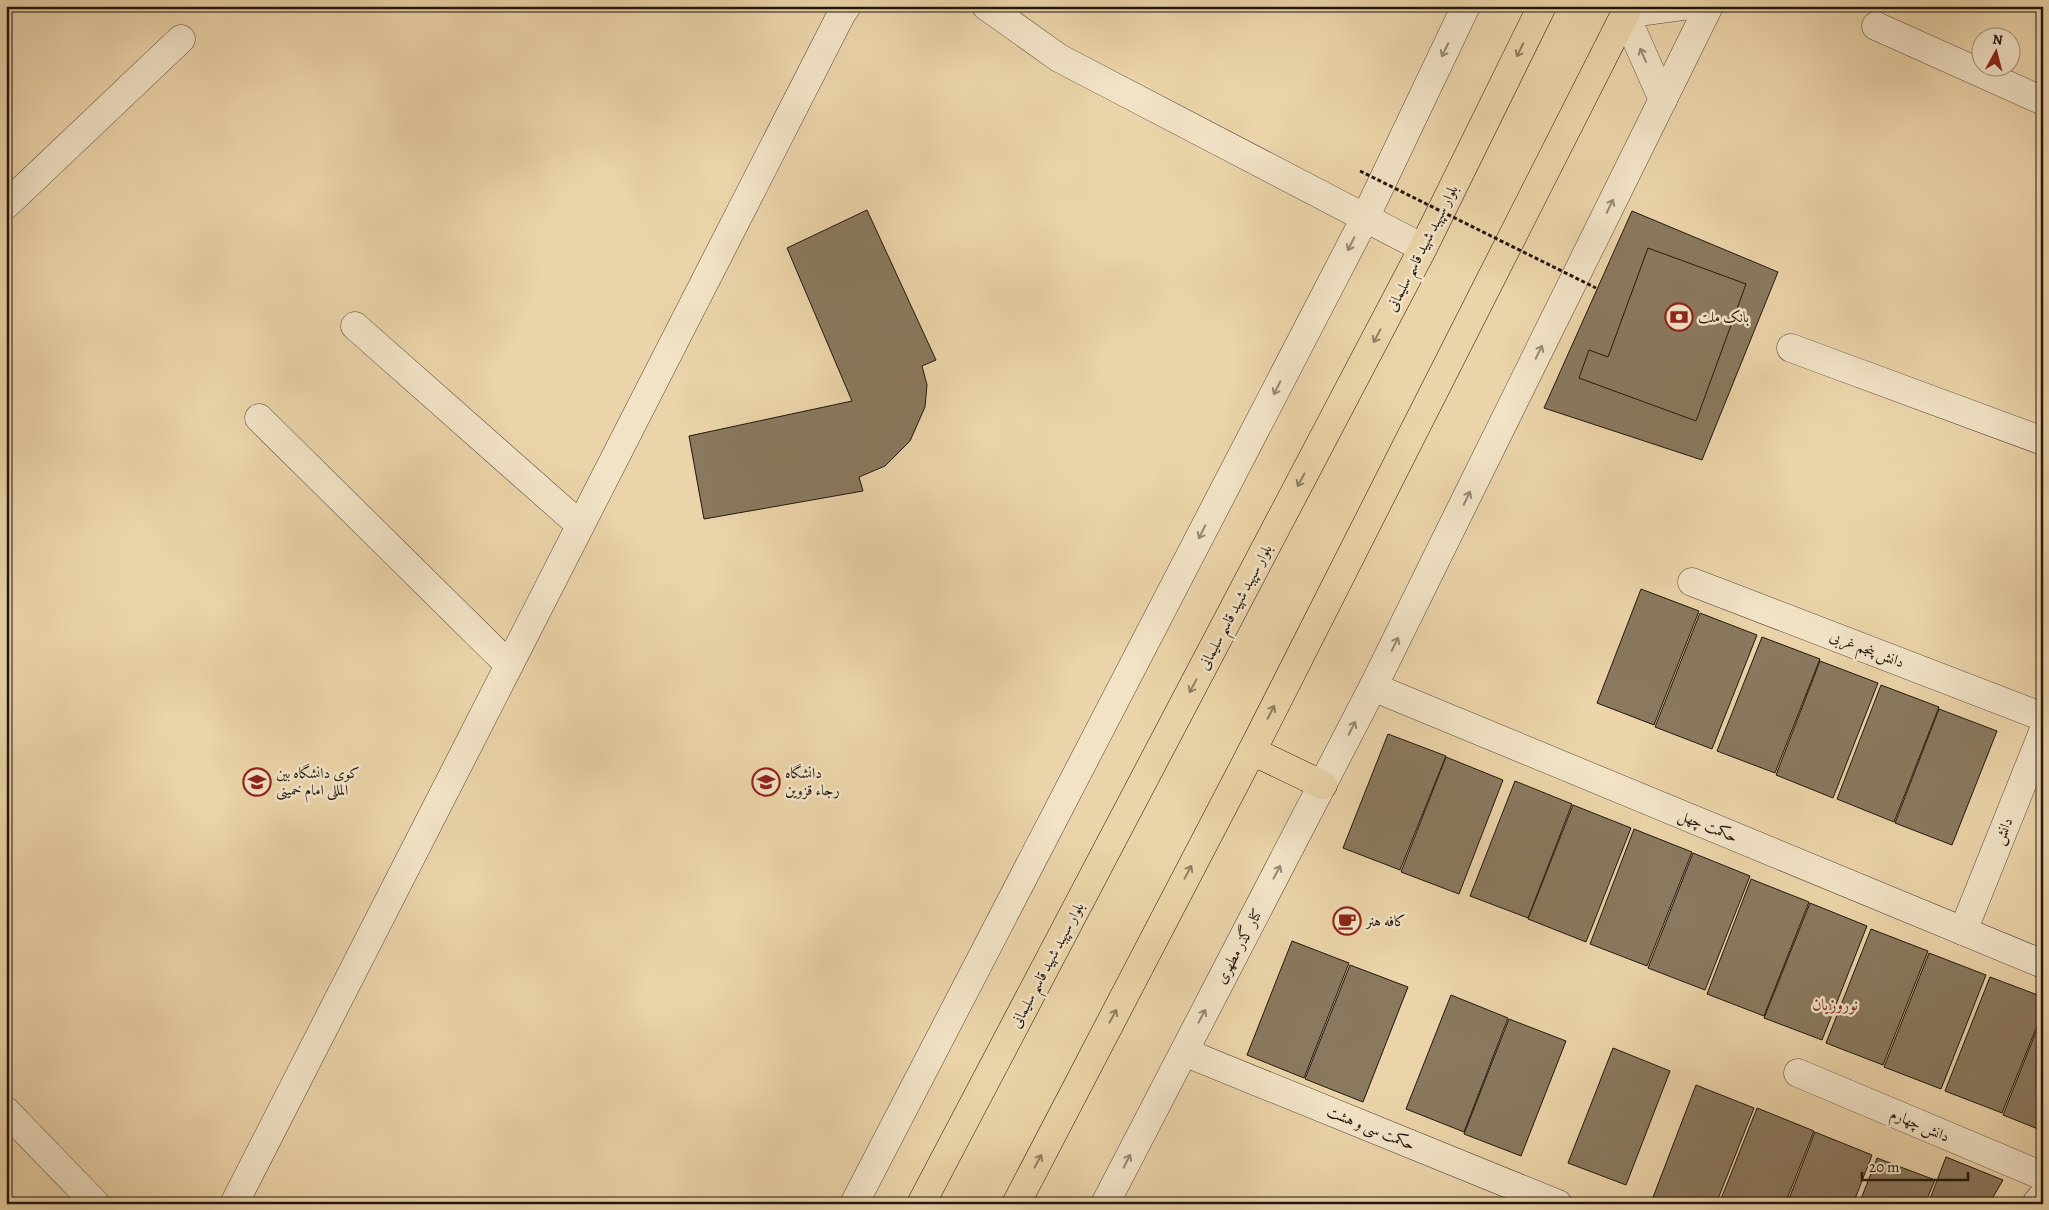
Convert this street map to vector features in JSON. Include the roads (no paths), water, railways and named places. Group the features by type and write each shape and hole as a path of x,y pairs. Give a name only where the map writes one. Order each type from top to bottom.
{"main road":[{"name":"بلوار سپهبد شهید قاسم سلیمانی","path":"922,1204 1423,248 1542,6"},
{"path":"1016,1204 1252,751 1627,10"},
{"path":"1252,751 1323,785"}],"street":[{"path":"234,1204 842,12 847,6"},
{"path":"986,6 1058,58 1423,248"},
{"path":"854,1204 1364,218 1466,6"},
{"path":"1663,100 1627,10 1684,6"},
{"name":"کنار گذر مطهری","path":"1105,1204 1374,687 1709,6"},
{"path":"1876,26 2043,101"},
{"path":"6,205 181,38"},
{"path":"355,326 580,525"},
{"path":"1791,348 2043,441"},
{"path":"259,418 509,665"},
{"name":"دانش پنجم غربی","path":"1692,582 2043,717"},
{"name":"حکمت چهل","path":"1374,687 2043,964"},
{"name":"دانش","path":"1963,931 2043,732"},
{"name":"حکمت سی و هشت","path":"1184,1052 1558,1204"},
{"name":"دانش چهارم","path":"1798,1073 2043,1176"},
{"path":"6,1111 83,1199"},
{"path":"2036,1204 2043,1195"}],"place":[{"name":"بانک ملت","path":"1679,317"},
{"name":"کوی دانشگاه بین المللی امام خمینی","path":"257,782"},
{"name":"دانشگاه رجاء قزوین","path":"766,782"},
{"name":"کافه هنر","path":"1347,921"}],"district":[{"name":"نوروزیان","path":"1835,1005"}]}
